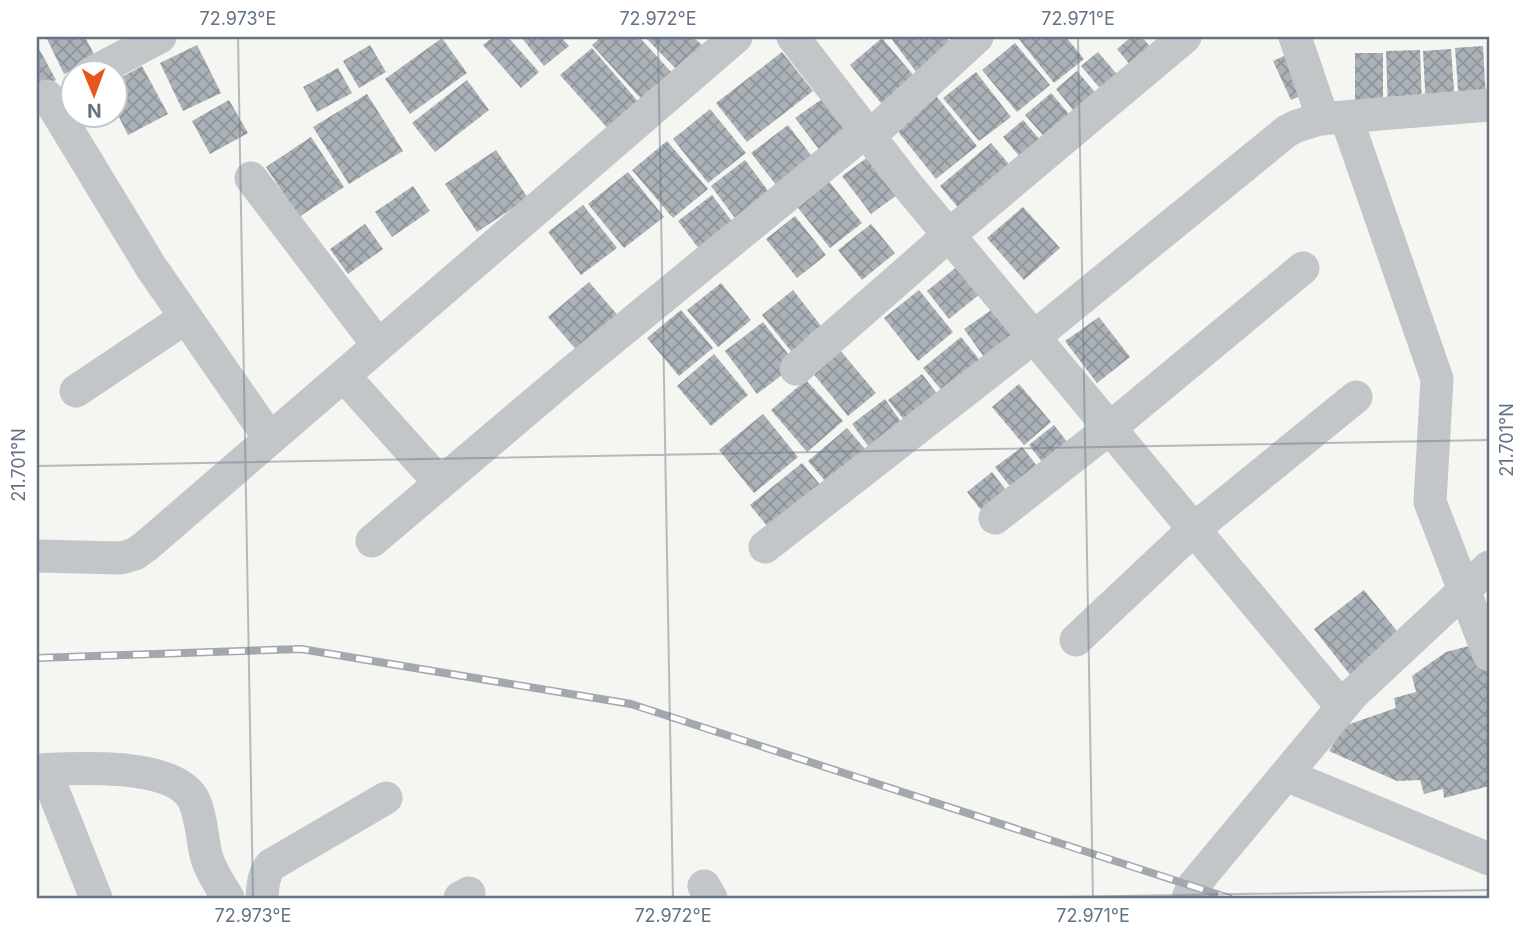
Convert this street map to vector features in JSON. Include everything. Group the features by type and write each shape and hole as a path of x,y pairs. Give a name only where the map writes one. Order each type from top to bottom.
{"street":[{"path":"116,60 160,37"},
{"path":"37,556 121,558 135,554 736,37"},
{"path":"793,37 908,186 1342,707"},
{"path":"372,541 577,367 868,134 977,37"},
{"path":"796,369 949,235 1185,37"},
{"path":"1295,37 1335,118 1437,379 1430,502 1489,655"},
{"path":"53,93 151,267 270,439"},
{"path":"765,547 1034,337 1287,131 1307,122 1335,118 1489,105"},
{"path":"251,178 378,345"},
{"path":"995,518 1110,428 1303,268"},
{"path":"76,391 185,318"},
{"path":"344,376 440,483"},
{"path":"1076,640 1194,528 1356,397"},
{"path":"1188,898 1193,887 1362,685 1489,567"},
{"path":"96,898 41,770 108,768 168,779 177,784 192,798 207,860 228,898"},
{"path":"1286,775 1489,859"},
{"path":"262,898 266,871 271,865 386,798"}],"building":[{"path":"46,37 85,37 96,58 60,60 60,66"},
{"path":"493,37 508,37 539,72 521,88 483,45"},
{"path":"521,37 561,37 569,46 544,66"},
{"path":"601,37 639,37 674,75 644,102 592,45"},
{"path":"645,37 693,37 703,46 677,70"},
{"path":"890,37 946,37 956,50 920,77"},
{"path":"1019,37 1066,37 1084,59 1054,83"},
{"path":"1131,37 1142,37 1161,60 1140,77 1117,49"},
{"path":"442,38 467,73 410,114 385,79"},
{"path":"882,38 919,82 886,109 850,65"},
{"path":"1015,43 1050,85 1017,112 982,70"},
{"path":"1309,44 1327,84 1291,100 1273,61"},
{"path":"37,45 56,80 37,90"},
{"path":"197,45 221,93 183,111 160,63"},
{"path":"370,45 386,72 359,88 343,61"},
{"path":"1483,46 1486,101 1459,103 1455,48"},
{"path":"592,48 641,105 610,131 560,75"},
{"path":"1451,49 1455,104 1426,107 1423,51"},
{"path":"1420,50 1422,107 1388,109 1386,51"},
{"path":"782,52 813,91 747,142 716,103"},
{"path":"1098,52 1132,92 1115,106 1081,66"},
{"path":"1355,53 1383,53 1383,107 1355,107"},
{"path":"142,66 168,114 128,135 126,130 130,130 130,72"},
{"path":"338,68 352,93 317,112 303,87"},
{"path":"1077,71 1111,111 1089,130 1056,89"},
{"path":"976,72 1011,117 979,141 943,98"},
{"path":"467,80 489,110 435,152 412,123"},
{"path":"1051,93 1081,128 1056,150 1025,115"},
{"path":"367,94 403,151 349,184 313,127"},
{"path":"829,94 854,128 821,152 795,118"},
{"path":"936,96 977,146 936,179 896,129"},
{"path":"229,100 248,133 210,154 192,121"},
{"path":"710,109 746,153 708,183 673,139"},
{"path":"1023,120 1047,148 1027,165 1003,137"},
{"path":"788,125 820,167 784,195 751,153"},
{"path":"311,137 344,187 299,217 266,167"},
{"path":"667,141 708,189 673,218 632,170"},
{"path":"991,143 1018,175 966,217 940,186"},
{"path":"496,150 528,198 477,232 445,184"},
{"path":"872,154 901,192 871,214 842,176"},
{"path":"745,160 775,200 741,226 711,186"},
{"path":"628,172 664,217 624,248 588,204"},
{"path":"827,179 862,223 830,248 795,204"},
{"path":"413,186 430,211 392,237 375,212"},
{"path":"712,195 737,228 703,254 678,221"},
{"path":"583,205 617,248 581,275 548,232"},
{"path":"1023,207 1060,248 1024,280 987,238"},
{"path":"795,216 826,255 797,278 766,239"},
{"path":"365,224 383,249 348,274 330,249"},
{"path":"871,224 895,253 862,280 838,250"},
{"path":"959,265 981,293 949,319 927,291"},
{"path":"589,282 620,318 579,353 548,317"},
{"path":"721,283 751,320 718,347 687,310"},
{"path":"793,290 821,326 809,335 818,346 799,361 762,315"},
{"path":"919,290 953,332 918,361 884,318"},
{"path":"1000,304 1029,346 994,371 964,329"},
{"path":"681,310 713,348 679,376 647,338"},
{"path":"1099,317 1130,357 1097,383 1065,341"},
{"path":"763,322 796,364 757,394 725,351"},
{"path":"961,337 995,379 957,409 923,368"},
{"path":"839,349 876,393 848,416 811,371"},
{"path":"714,354 748,395 711,426 677,386"},
{"path":"922,374 952,413 919,438 888,400"},
{"path":"806,380 843,421 807,452 771,410"},
{"path":"1019,384 1051,422 1024,445 992,407"},
{"path":"885,399 913,439 880,462 852,424"},
{"path":"763,414 798,457 754,493 719,450"},
{"path":"1054,425 1085,465 1060,485 1029,445"},
{"path":"847,428 884,471 845,504 808,461"},
{"path":"1022,447 1053,486 1026,507 995,467"},
{"path":"802,463 832,499 780,542 750,505"},
{"path":"992,472 1020,508 995,528 967,492"},
{"path":"1364,590 1401,636 1351,676 1314,629"},
{"path":"1488,641 1489,786 1444,798 1443,789 1424,794 1420,780 1397,781 1329,751 1344,726 1396,708 1394,698 1416,692 1412,676 1446,652"}],"railway":[{"path":"37,658 301,649 631,704 1229,898"}]}
